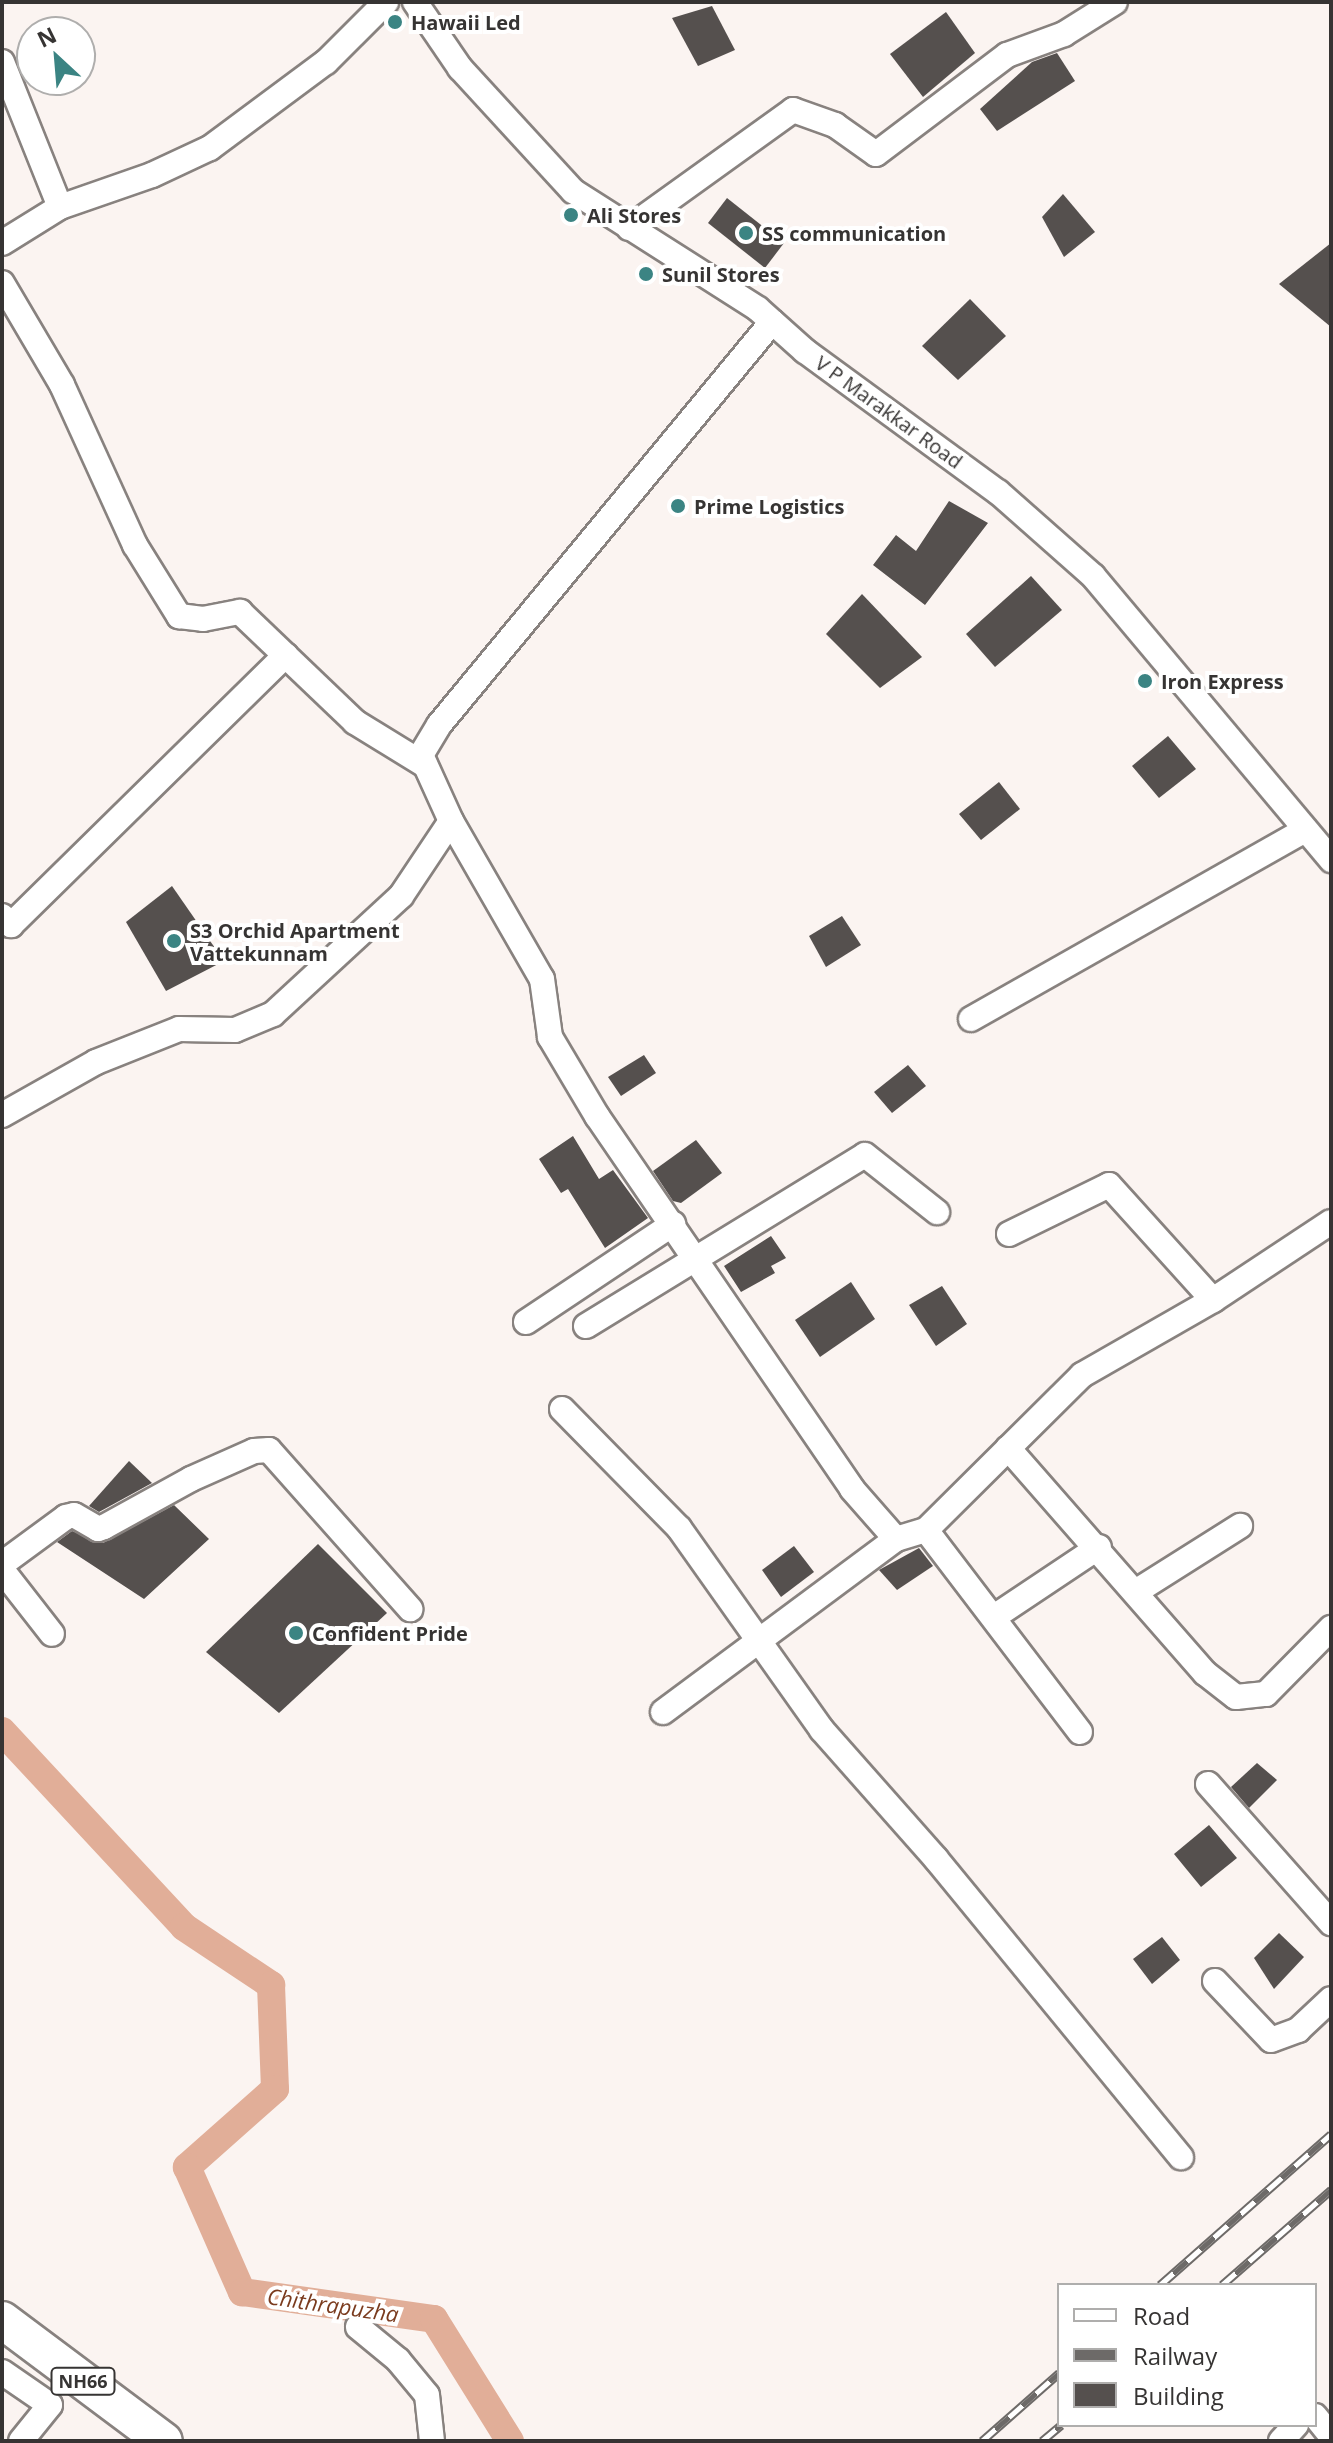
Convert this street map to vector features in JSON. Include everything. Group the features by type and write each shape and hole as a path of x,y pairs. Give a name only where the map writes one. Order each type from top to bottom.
{"highway":[{"name":"NH66","path":"2,2320 164,2441"}],"street":[{"path":"2,243 60,207 152,175 210,148 326,62 386,2"},
{"name":"V P Marakkar Road","path":"415,2 460,68 573,191 772,322 998,492 1093,576 1254,763 1331,860"},
{"path":"629,228 793,110 835,125 876,154 1007,55 1064,34 1115,2"},
{"path":"2,62 60,207"},
{"path":"2,283 62,385 135,545 179,616 203,619 240,612 355,722 425,765"},
{"path":"772,322 439,725 421,755 451,821 542,979 550,1037 852,1489 896,1539"},
{"path":"2,916 11,925 286,655"},
{"path":"2,1115 96,1062 179,1029 235,1030 273,1014 401,896 451,821"},
{"path":"971,1019 1305,830"},
{"path":"586,1326 865,1155 937,1212"},
{"path":"1009,1234 1109,1185 1213,1300"},
{"path":"663,1712 896,1539 926,1530 1082,1375 1213,1300 1331,1222"},
{"path":"526,1322 673,1224"},
{"path":"562,1409 679,1528 756,1642 822,1730 936,1859 1181,2157"},
{"path":"1008,1448 1099,1547 1205,1673 1236,1697 1266,1694 1331,1628"},
{"path":"52,1634 2,1567 66,1517 74,1515 98,1529 104,1527 191,1479 254,1451 269,1450 410,1609"},
{"path":"1137,1591 1240,1526"},
{"path":"926,1530 1080,1732"},
{"path":"994,1617 1099,1547"},
{"path":"1208,1784 1331,1923"},
{"path":"1215,1981 1271,2040 1298,2030 1331,1999"},
{"path":"358,2327 398,2360 427,2395 432,2441"},
{"path":"2,2372 50,2405 21,2441"},
{"path":"1317,2418 1331,2436"}],"building":[{"path":"712,6 735,50 698,66 672,18"},
{"path":"946,12 975,53 923,97 890,54"},
{"path":"1057,53 1075,81 997,131 980,109 1032,62"},
{"path":"1063,194 1095,232 1064,257 1042,217"},
{"name":"SS communication","path":"727,198 784,243 765,268 708,223"},
{"path":"1331,243 1331,327 1279,284"},
{"path":"970,299 1006,336 958,380 922,346"},
{"path":"949,501 988,523 925,605 873,565 896,535 916,551"},
{"path":"1031,576 1062,610 995,667 966,634"},
{"path":"862,594 922,657 880,688 826,634"},
{"path":"1168,736 1196,769 1159,798 1132,766"},
{"path":"999,782 1020,809 981,840 959,814"},
{"name":"S3 Orchid Apartment Vattekunnam","path":"172,886 224,961 166,991 126,922"},
{"path":"842,916 861,945 826,967 809,936"},
{"path":"644,1055 656,1073 621,1096 608,1077"},
{"path":"908,1065 926,1086 892,1113 874,1092"},
{"path":"573,1136 599,1179 613,1170 648,1218 605,1248 568,1189 561,1193 539,1159"},
{"path":"696,1140 722,1173 681,1203 673,1201 653,1171"},
{"path":"771,1236 786,1258 771,1266 775,1273 741,1292 724,1266"},
{"path":"851,1282 875,1319 820,1357 795,1320"},
{"path":"942,1286 967,1324 936,1346 909,1305"},
{"path":"129,1461 152,1483 99,1512 89,1506"},
{"path":"174,1505 209,1539 144,1599 57,1542 72,1531 103,1543"},
{"name":"Confident Pride","path":"318,1544 387,1613 279,1713 206,1652"},
{"path":"794,1546 814,1572 781,1597 762,1570"},
{"path":"919,1548 933,1566 897,1590 879,1570"},
{"path":"1257,1763 1277,1780 1249,1808 1231,1787"},
{"path":"1209,1825 1237,1858 1201,1887 1174,1854"},
{"path":"1279,1933 1304,1957 1274,1989 1254,1958"},
{"path":"1162,1937 1180,1960 1152,1984 1133,1959"}],"waterway":[{"name":"Chithrapuzha","path":"2,1731 184,1927 271,1985 275,2089 187,2167 242,2292 434,2319 510,2441"}],"railway":[{"path":"1162,2283 1331,2134"},
{"path":"1224,2283 1331,2190"},
{"path":"982,2441 1057,2375"},
{"path":"1042,2441 1059,2427"}],"place":[{"name":"Hawaii Led","path":"395,22"},
{"name":"Ali Stores","path":"571,215"},
{"name":"SS communication","path":"746,233"},
{"name":"Sunil Stores","path":"646,274"},
{"name":"Prime Logistics","path":"678,506"},
{"name":"Iron Express","path":"1145,681"},
{"name":"S3 Orchid Apartment Vattekunnam","path":"174,941"},
{"name":"Confident Pride","path":"296,1633"}]}
